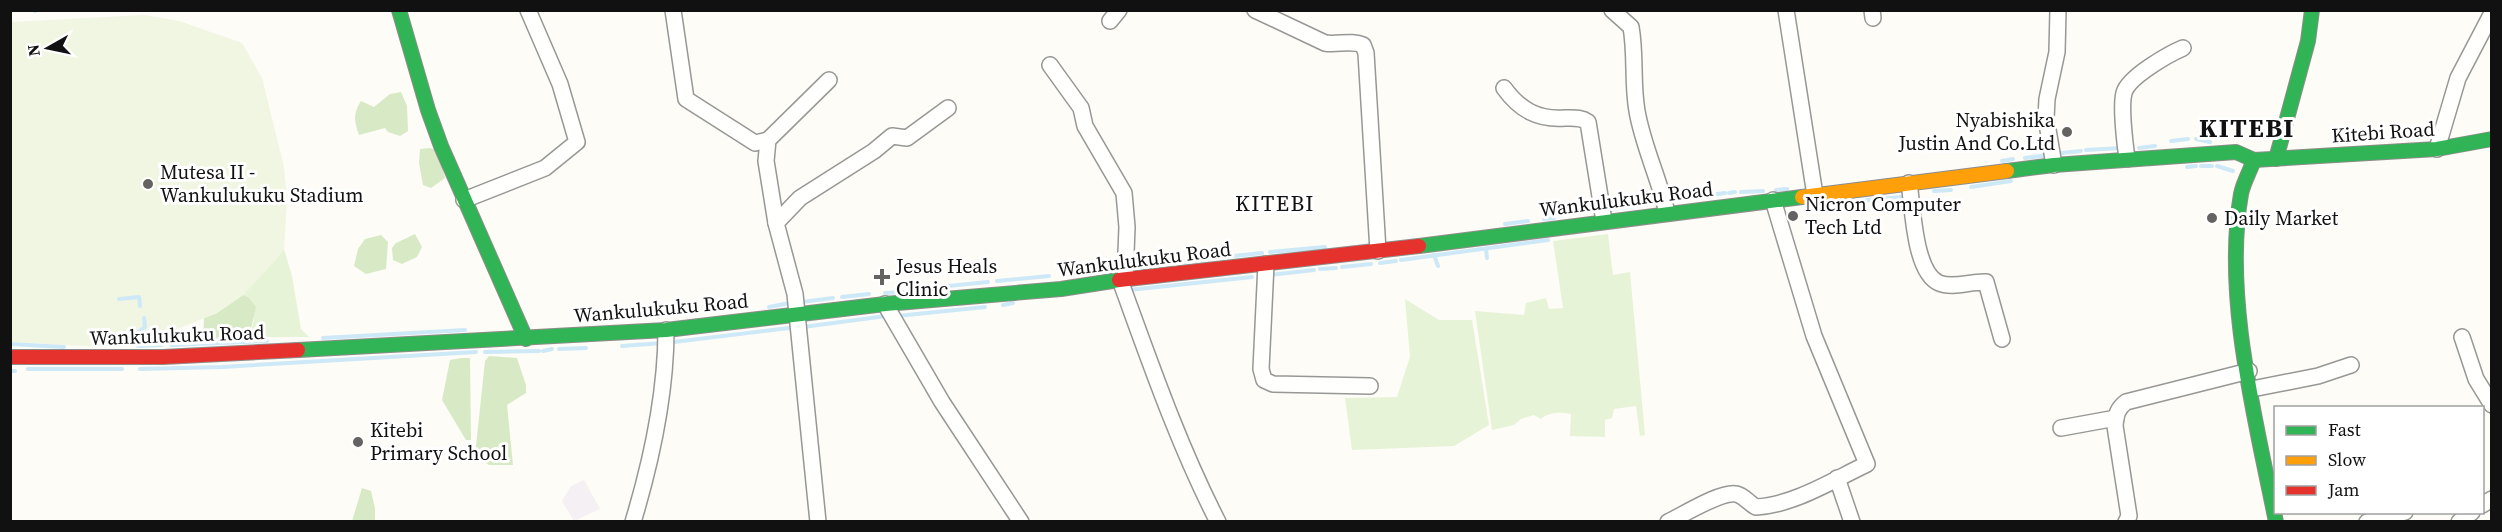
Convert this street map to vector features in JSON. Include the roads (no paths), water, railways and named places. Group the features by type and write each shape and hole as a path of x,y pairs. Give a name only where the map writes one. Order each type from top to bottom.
{"main road":[{"path":"399,10 428,110 464,200 526,339"},
{"path":"2276,159 2308,41 2312,10"},
{"name":"Kitebi Road","path":"2276,159 2437,149 2492,139"},
{"name":"Wankulukuku Road","path":"10,357 163,357 666,330 885,304 1061,289 1123,279 1378,251 2054,165 2236,152 2254,160 2276,159"},
{"path":"2254,160 2243,184 2236,244 2237,300 2274,511"}],"street":[{"path":"464,200 545,168 577,142 560,84 528,10"},
{"path":"673,10 686,99 755,143 768,140 829,80"},
{"path":"1255,10 1325,43 1363,45 1366,53 1375,169 1378,251"},
{"path":"1612,10 1631,27 1634,44 1634,86 1639,123 1667,213"},
{"path":"1786,10 1815,195"},
{"path":"2054,165 2046,118 2047,99 2057,52 2058,10"},
{"path":"2437,149 2458,78 2492,13"},
{"path":"2127,159 2124,137 2124,93 2128,85 2169,54 2183,48"},
{"path":"1050,65 1081,108 1085,126 1124,193 1127,227 1123,279 1147,358 1200,487 1218,522"},
{"path":"1504,88 1517,105 1534,115 1557,119 1580,118 1588,123 1604,221"},
{"path":"776,223 800,198 874,152 892,136 907,138 948,108"},
{"path":"768,140 766,161 776,223 795,294 818,522"},
{"path":"1909,183 1918,246 1929,276 1940,284 1986,282 2002,339"},
{"path":"1668,522 1719,497 1738,495 1751,504 1762,506 1807,492 1867,464 1814,336 1773,200"},
{"path":"1266,264 1260,369 1263,380 1273,384 1370,386"},
{"path":"885,304 942,402 1021,522"},
{"path":"633,522 650,467 657,427 666,330"},
{"path":"2462,337 2476,379 2492,405"},
{"path":"2252,389 2318,376 2351,365"},
{"path":"2126,522 2128,516 2116,418 2120,406 2126,402 2249,371"},
{"path":"2061,428 2116,418"},
{"path":"1837,478 1852,522"},
{"path":"2367,522 2401,514"}],"waterway":[{"path":"2171,141 2188,139"},
{"path":"2196,139 2210,142"},
{"path":"2139,148 2155,146"},
{"path":"2086,150 2121,148"},
{"path":"2062,153 2081,151"},
{"path":"2025,158 2049,155"},
{"path":"2002,161 2013,159"},
{"path":"2187,167 2196,166"},
{"path":"2201,166 2212,166"},
{"path":"2217,166 2233,171"},
{"path":"1971,187 2011,181"},
{"path":"1776,190 1787,189"},
{"path":"1934,191 1951,190"},
{"path":"1741,192 1763,191"},
{"path":"1729,193 1735,192"},
{"path":"1703,196 1725,193"},
{"path":"1670,200 1695,196"},
{"path":"1827,204 1901,197"},
{"path":"1607,210 1659,202"},
{"path":"1544,219 1554,218"},
{"path":"1505,224 1528,221"},
{"path":"1401,260 1548,240"},
{"path":"1270,252 1325,247"},
{"path":"1486,249 1487,258"},
{"path":"1215,258 1262,253"},
{"path":"1434,255 1438,266"},
{"path":"1128,266 1205,260"},
{"path":"1380,263 1396,261"},
{"path":"1342,267 1371,264"},
{"path":"1320,269 1336,268"},
{"path":"1270,275 1314,270"},
{"path":"997,281 1049,276"},
{"path":"1129,290 1252,277"},
{"path":"938,287 988,282"},
{"path":"917,290 931,289"},
{"path":"885,293 904,292"},
{"path":"842,297 869,294"},
{"path":"119,299 139,297 140,306"},
{"path":"802,302 833,298"},
{"path":"769,307 790,303"},
{"path":"1003,305 1013,303"},
{"path":"897,316 985,307"},
{"path":"803,327 886,316"},
{"path":"136,334 145,327 144,318"},
{"path":"674,342 789,328"},
{"path":"323,338 465,330"},
{"path":"171,345 267,341"},
{"path":"622,346 662,343"},
{"path":"10,344 64,347"},
{"path":"138,346 162,345"},
{"path":"559,349 586,348"},
{"path":"543,351 552,349"},
{"path":"485,352 539,351"},
{"path":"140,369 222,367 476,352"},
{"path":"28,369 122,369"},
{"path":"10,371 15,371"}],"place":[{"name":"Nyabishika Justin And Co.Ltd","path":"2067,132"},
{"name":"Mutesa II - Wankulukuku Stadium","path":"148,184"},
{"name":"Nicron Computer Tech Ltd","path":"1793,216"},
{"name":"Daily Market","path":"2212,218"},
{"name":"Jesus Heals Clinic","path":"882,277"},
{"name":"Kitebi Primary School","path":"358,442"}],"district":[{"name":"KITEBI","path":"2247,128"},
{"name":"KITEBI","path":"1275,203"}]}
